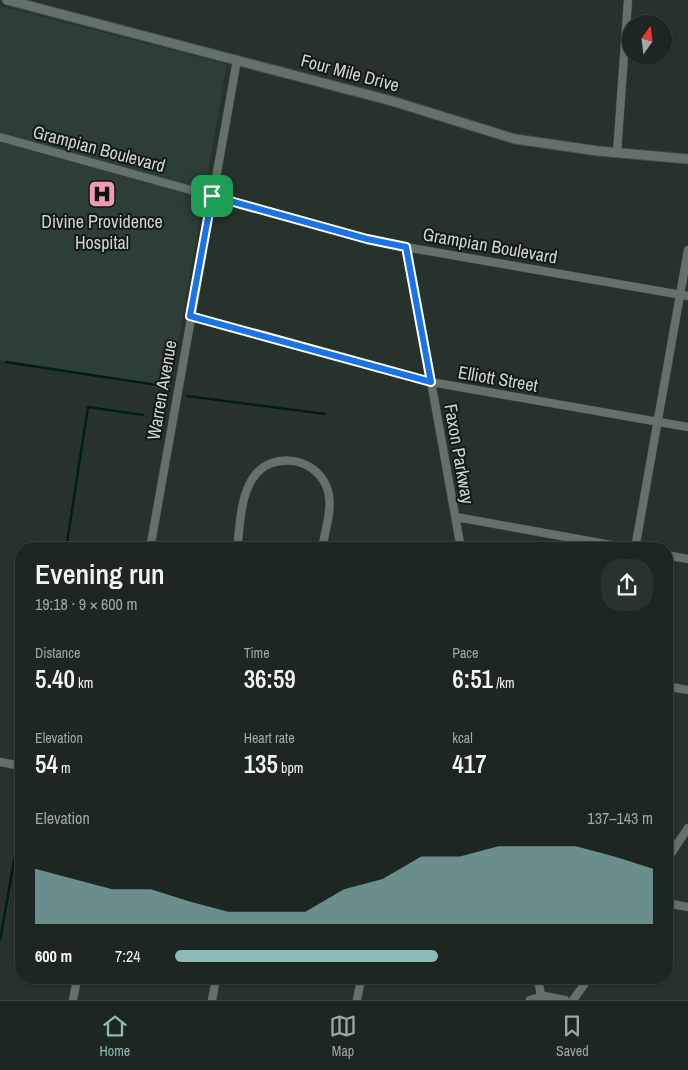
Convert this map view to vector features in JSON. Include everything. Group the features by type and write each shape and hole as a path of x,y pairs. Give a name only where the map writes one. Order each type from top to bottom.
{"street":[{"name":"Four Mile Drive","path":"7,0 392,101 515,139 617,153 688,160"},
{"path":"617,153 628,0"},
{"name":"Warren Avenue","path":"151,542 237,60"},
{"name":"Grampian Boulevard","path":"0,137 367,239 684,296"},
{"name":"Faxon Parkway","path":"406,247 460,542"},
{"path":"635,542 684,296 688,250"},
{"name":"Elliott Street","path":"190,316 431,382 688,427"},
{"path":"238,542 246,494 253,478 271,463 291,460 310,467 322,479 327,488 330,505 323,542"},
{"path":"456,517 595,542"},
{"path":"673,556 688,559"},
{"path":"673,687 688,690"},
{"path":"0,762 15,765"},
{"path":"673,850 688,828"},
{"path":"673,904 688,907"},
{"path":"73,1000 75,984"},
{"path":"212,1000 215,984"},
{"path":"357,1000 360,984"},
{"path":"539,984 541,996"},
{"path":"573,1000 584,984"},
{"path":"530,1000 541,996 554,996 565,1000"}],"shaded area":[{"name":"Divine Providence Hospital","path":"0,6 227,64 170,390 0,360"}],"waterway":[{"path":"6,362 163,386"},
{"path":"187,396 325,414"},
{"path":"67,542 88,407 143,415"},
{"path":"0,940 15,856"}],"place":[{"name":"Divine Providence Hospital","path":"102,194"}],"route":[{"path":"212,196 382,243 406,247 431,382 190,316 212,196"}]}
